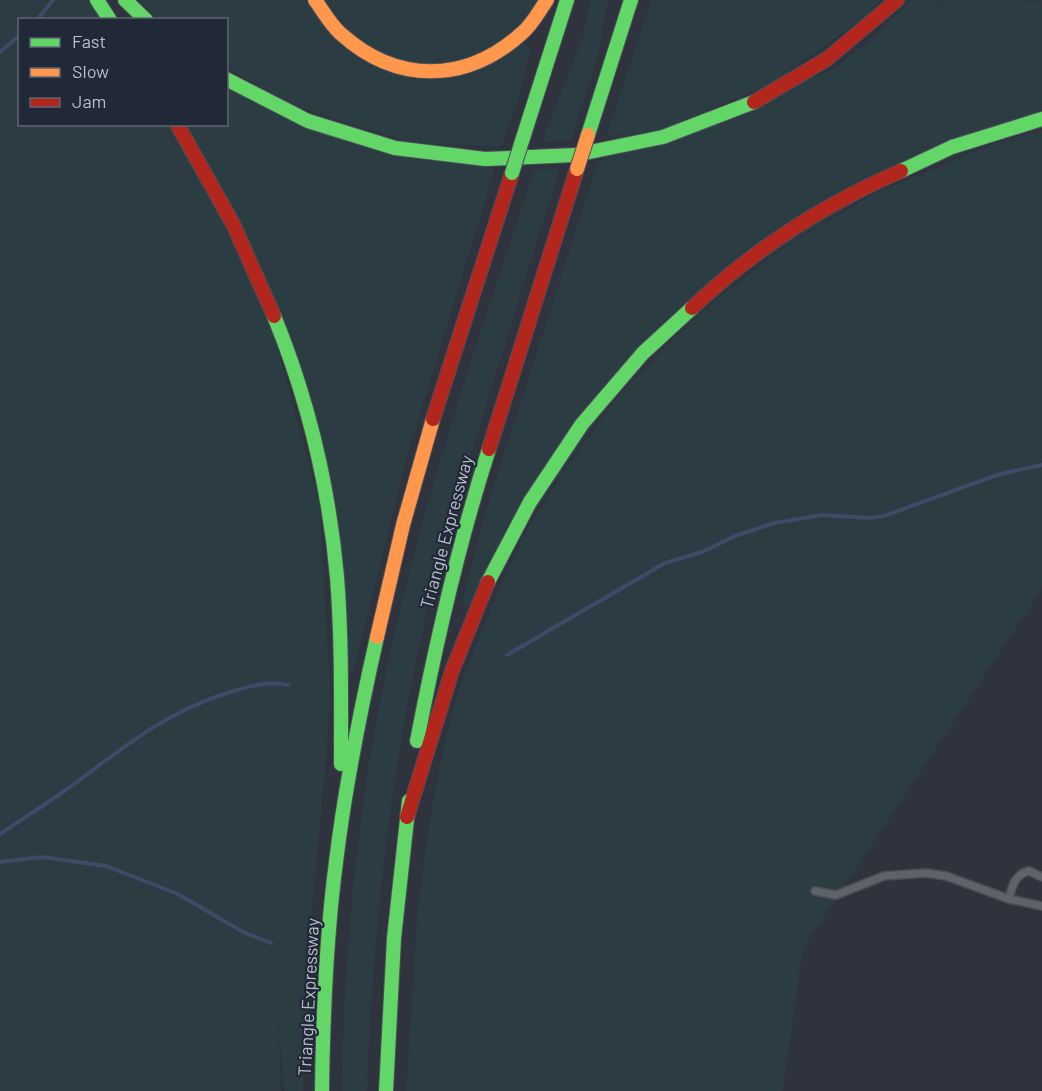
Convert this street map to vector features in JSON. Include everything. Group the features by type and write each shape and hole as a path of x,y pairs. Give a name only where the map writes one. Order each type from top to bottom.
{"highway":[{"path":"97,0 109,18"},
{"path":"125,0 144,18"},
{"path":"315,0 335,30 363,54 390,66 412,72 434,73 470,67 504,50 528,29 547,0"},
{"name":"Triangle Expressway","path":"322,1091 329,933 340,831 367,686 395,563 431,426 567,0"},
{"name":"Triangle Expressway","path":"386,1091 394,938 407,817 424,698 454,568 485,459 631,0"},
{"path":"228,80 290,112 350,136 380,144 473,158 536,159 568,156 600,152 664,138 726,116 811,70 864,31 897,0"},
{"path":"407,817 464,639 499,558 529,503 560,454 633,363 716,285 761,250 809,218 913,163 967,142 1042,119"},
{"path":"178,126 222,201 257,272 290,359 318,461 332,539 338,590 341,670 340,831"}],"lane":[{"path":"1009,899 1014,881 1021,873 1029,871 1042,877"},
{"path":"815,891 836,895 884,876 926,873 946,876 1009,899 1042,906"}],"shaded area":[{"path":"0,0 89,0 100,18 18,18 18,126 169,126 215,203 274,336 320,505 330,686 327,754 311,921 303,1039 303,1091 284,1091 279,1023 281,1091 0,1091"},
{"path":"138,0 308,0 413,80 525,43 530,49 519,97 501,147 410,142 294,106 228,69 228,18 158,18"},
{"path":"323,0 539,0 526,20 479,57 420,66 362,46"},
{"path":"590,0 608,0 599,51 571,140 542,141 583,37"},
{"path":"651,0 881,0 868,14 775,82 656,132 606,136"},
{"path":"911,0 1042,1 1042,113 959,138 665,321 469,607 462,605 484,517 598,162 833,69 867,43"},
{"path":"228,90 495,169 407,456 354,670 347,671 322,447 185,126 228,126"},
{"path":"1042,131 1042,589 803,949 783,1091 406,1091 417,915 428,829 444,745 460,685 502,581 528,528 566,468 619,395 696,316 779,251 873,194 993,144"},
{"path":"560,168 456,506 430,600 412,682 385,856 374,973 367,1091 341,1091 346,979 355,868 370,758 405,587 438,467 534,170"}],"waterway":[{"path":"39,18 53,0"},
{"path":"0,52 18,37"},
{"path":"507,655 665,563 702,552 735,536 774,523 822,515 869,518 884,516 1000,474 1042,465"},
{"path":"0,834 147,731 186,709 252,686 288,685"},
{"path":"0,862 42,857 106,866 178,894 243,932 271,943"}],"traffic: fast":[{"path":"97,0 109,18"},
{"path":"125,0 144,18"},
{"path":"522,141 567,0"},
{"path":"588,135 631,0"},
{"path":"228,80 308,121 395,148 485,159 575,155 663,137 754,102"},
{"path":"901,171 952,147 1042,119"},
{"path":"512,173 522,141"},
{"path":"488,582 530,502 582,424 643,353 692,308"},
{"path":"274,316 307,412 329,510 339,600 341,764"},
{"path":"417,741 448,594 489,449"},
{"path":"322,1091 326,977 336,862 354,750 377,637"},
{"path":"386,1091 394,938 409,801"}],"traffic: slow":[{"path":"315,0 336,29 362,50 384,62 407,69 431,71 455,69 478,62 500,50 526,30 547,0"},
{"path":"577,169 588,135"},
{"path":"377,637 403,525 433,419"}],"traffic: jam":[{"path":"754,102 827,59 897,0"},
{"path":"178,126 233,224 274,316"},
{"path":"489,449 577,169"},
{"path":"692,308 764,248 845,198 901,171"},
{"path":"433,419 512,173"},
{"path":"407,817 452,671 488,582"}]}
